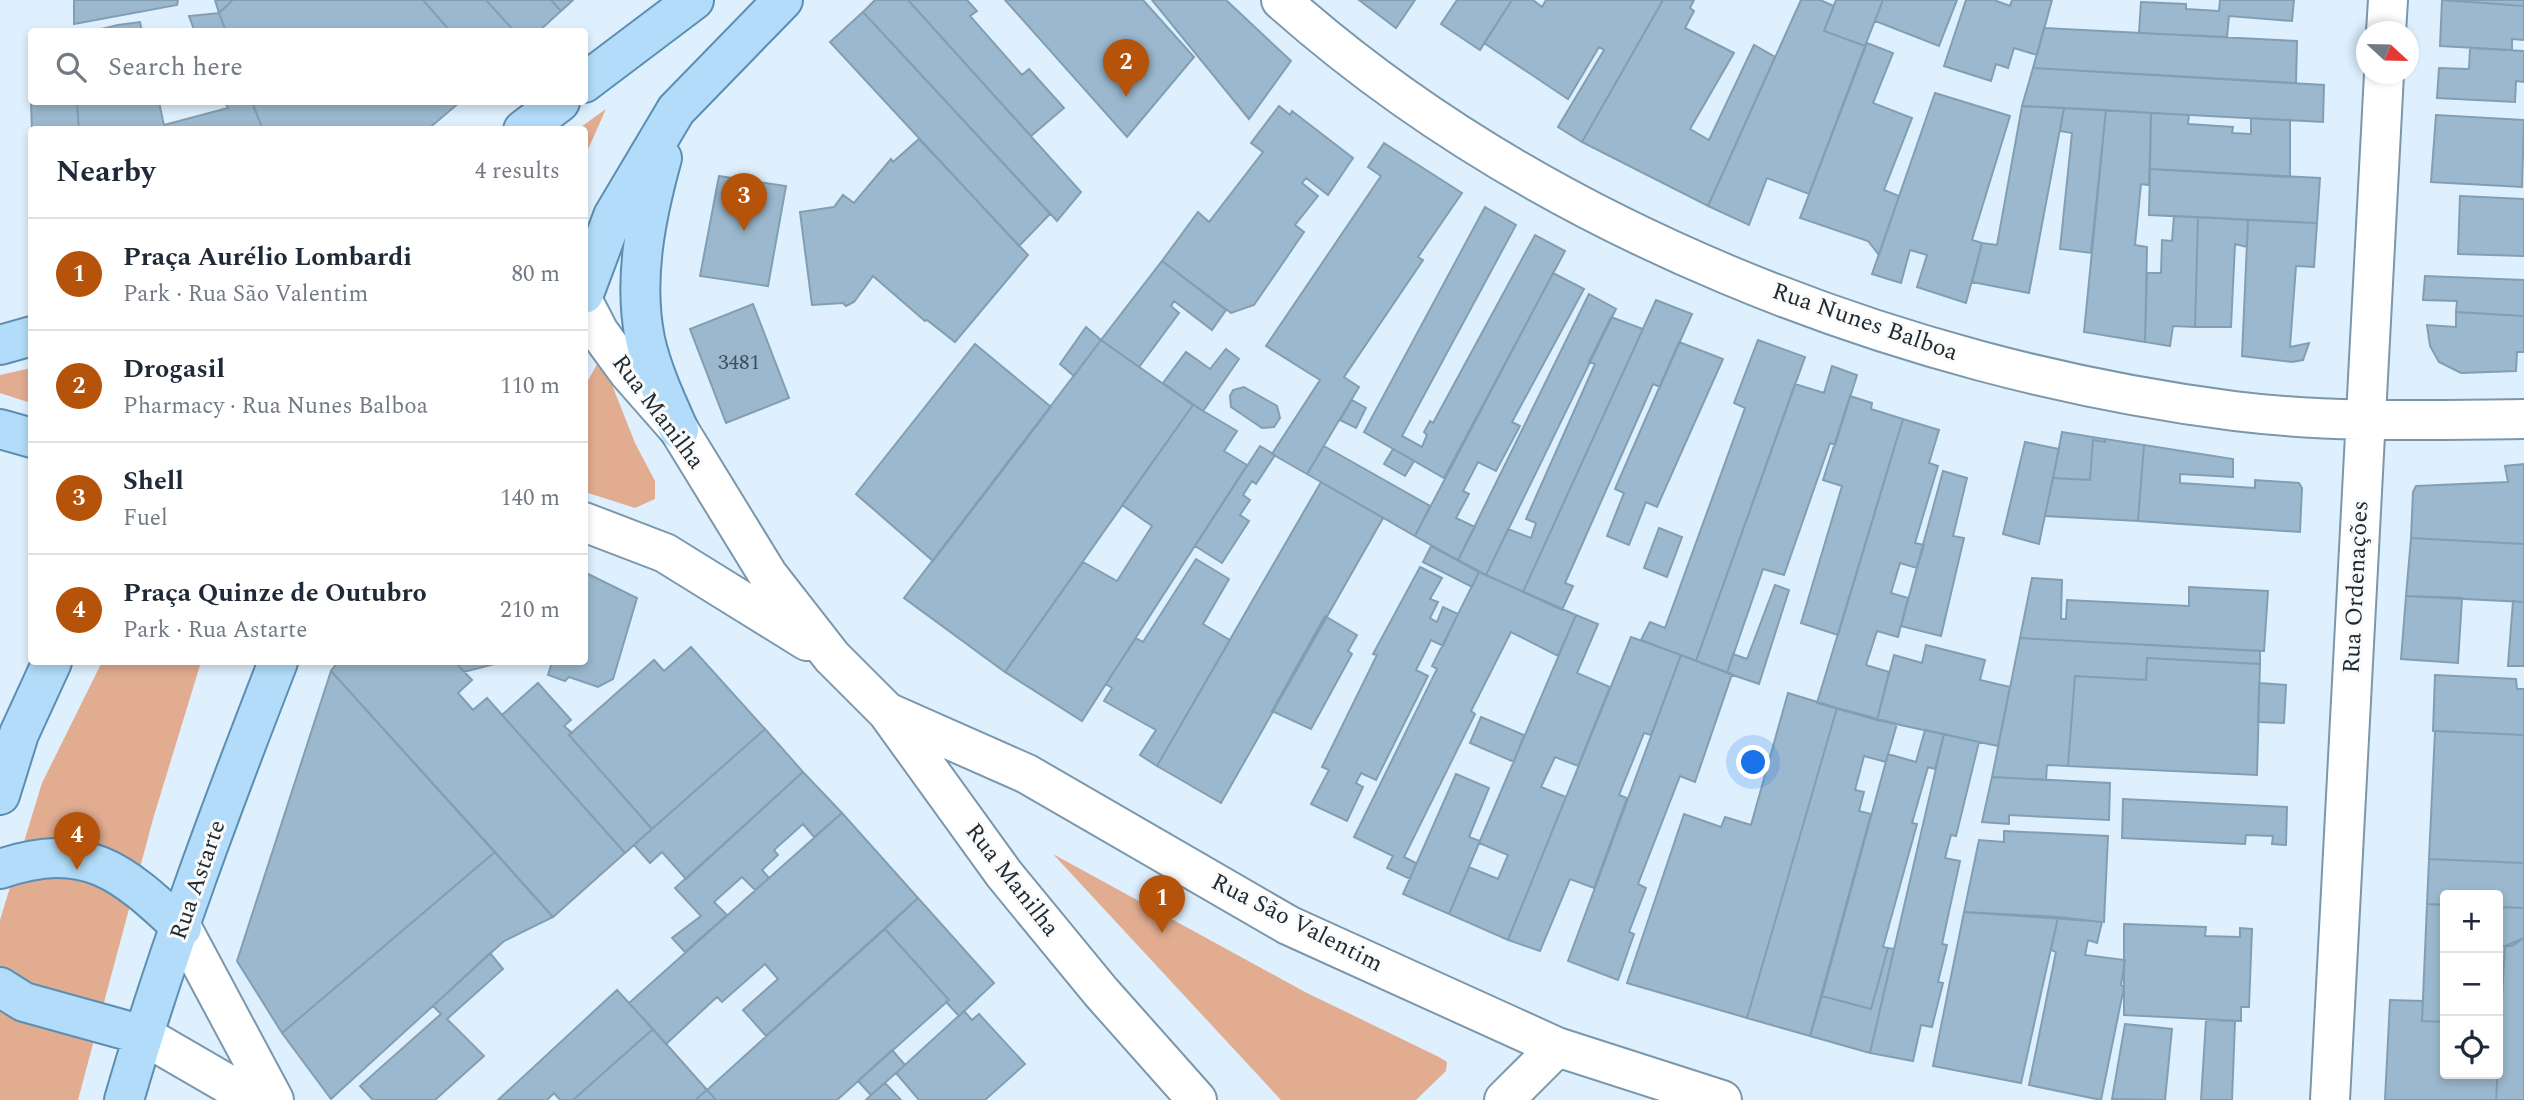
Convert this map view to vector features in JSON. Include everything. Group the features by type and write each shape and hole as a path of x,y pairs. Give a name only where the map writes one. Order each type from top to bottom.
{"main road":[{"path":"588,80 694,0"},
{"path":"588,283 613,216 676,110 783,0"},
{"path":"528,126 556,105"},
{"path":"676,110 650,200 642,252 640,294 645,338 652,363 679,430"},
{"path":"0,345 28,337"},
{"path":"0,429 28,437"},
{"path":"0,795 19,734 51,665"},
{"name":"Rua Astarte","path":"124,1100 143,1035 225,799 277,665"},
{"path":"0,869 28,859 70,857 109,869 149,896 182,928"},
{"path":"0,987 24,1002 143,1035"}],"street":[{"name":"Rua Nunes Balboa","path":"1281,0 1365,69 1440,122 1544,183 1665,247 1800,302 1921,346 2080,387 2236,411 2365,421 2524,419"},
{"path":"2387,21 2388,0"},
{"name":"Rua Ordenações","path":"2330,1100 2383,84"},
{"name":"Rua Manilha","path":"588,311 598,332 614,353 679,430 768,575 832,657 887,712 1004,874 1101,992 1197,1100"},
{"name":"Rua Manilha","path":"588,524 666,553 832,657"},
{"name":"Rua São Valentim","path":"887,712 1027,774 1288,925 1557,1047 1722,1100"},
{"path":"182,928 274,1100"},
{"path":"143,1035 255,1100"},
{"path":"1504,1100 1557,1047"}],"shaded area":[{"path":"606,109 588,149 588,126 582,126"},
{"path":"601,357 635,443 655,481 655,499 635,508 588,493 588,381"},
{"path":"28,369 28,402 0,393 0,375"},
{"path":"101,665 200,665 153,819 78,1100 0,1100 0,920 42,783"},
{"path":"1053,854 1305,992 1439,1057 1447,1062 1446,1071 1416,1100 1281,1100"}],"building":[{"path":"74,0 178,0 177,5 74,24"},
{"path":"215,0 233,0 219,13"},
{"path":"233,0 423,0 448,28 225,28 219,13"},
{"path":"423,0 486,0 511,28 448,28"},
{"path":"486,0 551,0 561,11 542,28 511,28"},
{"path":"551,0 573,0 561,11"},
{"path":"875,0 908,0 1081,192 1057,221 863,12"},
{"path":"908,0 967,0 977,11 970,16 1022,75 1029,69 1064,108 1031,136"},
{"path":"1005,0 1143,0 1194,57 1127,137"},
{"path":"1152,0 1226,0 1291,61 1249,119"},
{"path":"1359,0 1415,0 1396,28"},
{"path":"1457,0 1512,0 1480,50 1441,24"},
{"path":"1512,0 1533,0 1542,7 1546,0 1663,0 1582,142 1558,127 1604,50 1599,47 1568,99 1484,43"},
{"path":"1663,0 1694,0 1690,8 1694,11 1685,28 1734,53 1690,129 1709,140 1754,45 1775,57 1708,206 1582,142"},
{"path":"1801,0 1820,0 1834,6 1824,31 1865,46 1809,194 1767,178 1749,225 1708,206"},
{"path":"1836,0 1883,0 1865,46 1824,31"},
{"path":"1883,0 1957,0 1939,46 1875,21"},
{"path":"1966,0 1994,0 2010,6 2012,0 2052,0 2037,55 2014,48 2008,68 1996,64 1991,81 1944,66"},
{"path":"2220,0 2294,0 2292,21 2229,16 2227,37 2139,33 2141,2 2186,4 2186,9 2219,11"},
{"path":"2442,0 2524,6 2524,40 2512,39 2512,50 2440,46"},
{"path":"2442,0 2524,0 2524,6"},
{"path":"863,12 1050,214 1019,246 830,42"},
{"path":"219,13 225,28 194,28 189,16"},
{"path":"140,22 141,28 106,28"},
{"path":"2044,28 2297,41 2296,83 2033,68"},
{"path":"1867,43 1893,53 1873,103 1912,118 1884,190 1899,196 1879,255 1868,241 1800,218"},
{"path":"2470,48 2524,51 2524,82 2516,81 2515,102 2437,98 2439,68 2469,69"},
{"path":"2033,68 2324,85 2323,122 2022,106"},
{"path":"1935,93 2010,116 1972,240 1982,243 1966,303 1917,287 1927,255 1910,250 1901,283 1872,274"},
{"path":"31,105 77,105 79,126 32,126"},
{"path":"77,105 160,105 164,126 79,126"},
{"path":"226,105 253,105 261,126 164,126 164,125 228,108"},
{"path":"253,105 456,105 432,126 261,126"},
{"path":"1279,106 1290,115 1292,111 1353,158 1328,195 1306,178 1302,183 1318,196 1295,225 1304,232 1254,305 1231,313 1162,261 1198,212 1209,222 1263,152 1251,143"},
{"path":"2022,106 2064,108 2029,293 1972,282 1982,243 1997,245"},
{"path":"2064,108 2106,110 2091,253 2060,249 2072,133 2060,131"},
{"path":"2106,110 2151,113 2149,185 2141,184 2135,245 2147,247 2145,342 2084,332"},
{"path":"2151,113 2189,115 2188,124 2233,127 2232,133 2251,134 2251,118 2290,120 2290,177 2150,169"},
{"path":"2436,115 2524,120 2522,187 2431,182"},
{"path":"919,139 1028,255 955,342 925,321 873,276 854,302 846,306 843,303 812,305 800,212 834,207 843,195 854,203 891,159 893,162"},
{"path":"1384,143 1462,193 1418,257 1423,260 1344,377 1359,387 1307,474 1272,454 1320,380 1266,346 1381,176 1368,167"},
{"path":"2150,169 2320,178 2317,223 2149,215"},
{"path":"719,176 786,186 768,286 700,276"},
{"path":"2460,196 2524,199 2524,256 2458,254"},
{"path":"1485,207 1516,225 1402,436 1422,447 1427,435 1424,432 1430,421 1433,423 1535,235 1565,251 1444,478 1364,432"},
{"path":"2174,216 2198,217 2195,327 2173,326 2170,346 2145,342 2147,273 2161,273 2162,240 2172,241"},
{"path":"2198,217 2248,220 2247,247 2235,244 2231,327 2195,327"},
{"path":"2248,220 2317,223 2314,267 2296,266 2290,347 2309,343 2303,360 2292,362 2242,356"},
{"path":"1162,261 1226,310 1212,330 1174,301 1171,306 1179,313 1139,367 1101,340"},
{"path":"1553,273 1584,289 1512,422 1520,426 1496,471 1478,462 1463,491 1469,494 1456,518 1475,527 1458,560 1415,536"},
{"path":"2425,276 2524,280 2524,316 2456,312 2457,301 2423,300"},
{"path":"1589,294 1616,309 1486,575 1458,560"},
{"path":"1656,300 1692,314 1660,387 1653,384 1565,583 1573,586 1562,610 1523,592"},
{"path":"753,304 789,398 726,423 690,329"},
{"path":"2456,312 2524,316 2524,352 2517,352 2516,371 2461,373 2439,362 2430,346 2427,325 2456,327"},
{"path":"1611,317 1643,329 1523,592 1486,575 1508,529 1531,538 1536,523 1526,519 1595,364 1589,362"},
{"path":"1086,327 1101,340 1074,376 1060,364"},
{"path":"1101,340 1193,405 1005,672 904,598"},
{"path":"1758,340 1805,357 1696,661 1641,640 1650,622 1665,628 1745,408 1734,403"},
{"path":"1679,342 1723,359 1657,507 1646,502 1629,545 1607,536 1624,493 1615,489"},
{"path":"975,344 1051,407 933,561 856,494"},
{"path":"1226,349 1239,359 1203,411 1163,383 1186,352 1210,369"},
{"path":"1832,366 1857,375 1835,445 1830,443 1784,575 1763,569 1727,673 1696,661 1795,384 1824,393"},
{"path":"1244,387 1277,406 1280,418 1274,427 1262,428 1231,407 1230,396 1233,390"},
{"path":"1850,396 1872,403 1871,409 1903,419 1838,635 1801,623 1842,486 1823,480"},
{"path":"1352,400 1366,408 1356,428 1340,420"},
{"path":"1193,405 1237,431 1224,451 1247,465 1082,721 1005,672 1083,562 1117,581 1152,526 1122,505"},
{"path":"1903,419 1939,430 1929,463 1938,466 1915,543 1924,545 1917,568 1900,563 1891,593 1908,598 1898,637 1877,631 1866,665 1889,672 1877,720 1817,703"},
{"path":"2062,432 2105,439 2105,442 2093,440 2090,480 2053,478"},
{"path":"2105,439 2144,445 2138,521 2045,516 2053,478 2090,480 2093,440 2105,442"},
{"path":"2025,442 2059,449 2039,544 2003,534"},
{"path":"2144,445 2233,459 2233,477 2180,474 2180,483 2255,488 2255,480 2299,483 2302,488 2300,532 2138,521"},
{"path":"1260,446 1275,455 1256,484 1252,481 1243,495 1250,500 1240,515 1249,521 1222,563 1195,546"},
{"path":"1324,446 1430,506 1415,536 1307,474"},
{"path":"1393,449 1414,461 1405,476 1384,464"},
{"path":"2524,464 2524,544 2411,538 2413,492 2416,486 2508,482 2505,466"},
{"path":"1943,471 1967,478 1953,536 1964,538 1941,636 1901,626"},
{"path":"1321,482 1383,518 1221,803 1157,766"},
{"path":"1659,528 1682,537 1667,577 1644,568"},
{"path":"2411,538 2524,544 2524,602 2406,596"},
{"path":"1431,546 1479,572 1472,587 1423,562"},
{"path":"1196,559 1229,579 1203,624 1230,640 1157,766 1140,755 1156,730 1104,701 1112,688 1106,684 1136,638 1143,642"},
{"path":"1420,567 1442,578 1430,599 1438,602 1430,618 1437,622 1443,607 1458,614 1443,646 1431,640 1416,670 1428,676 1376,780 1361,773 1356,783 1363,787 1347,821 1311,804 1329,770 1322,767 1377,655 1373,654"},
{"path":"1479,572 1576,615 1558,656 1511,632 1471,711 1475,714 1404,857 1416,863 1410,879 1387,868 1393,856 1354,837 1437,669 1432,666"},
{"path":"588,574 637,598 613,679 598,687 569,677 565,681 548,675 551,665 588,665"},
{"path":"2032,578 2062,580 2061,619 2066,619 2067,600 2189,606 2189,587 2268,591 2264,651 2020,638"},
{"path":"1775,585 1789,590 1759,684 1727,673 1733,654 1747,659"},
{"path":"2406,596 2462,598 2458,663 2401,659"},
{"path":"2513,601 2524,602 2524,666 2508,666"},
{"path":"1576,615 1598,624 1577,673 1610,687 1578,766 1555,757 1541,787 1566,797 1508,940 1449,914 1469,867 1498,879 1508,855 1479,843"},
{"path":"1325,616 1357,635 1348,651 1352,654 1311,729 1272,711"},
{"path":"1631,637 1681,655 1651,735 1644,733 1619,795 1627,798 1594,888 1570,879 1540,951 1508,940"},
{"path":"2020,638 2260,651 2260,664 2147,658 2146,680 2075,676 2068,766 2047,765 2046,780 1992,777"},
{"path":"1926,645 1985,660 1980,680 2010,687 1998,746 1877,720 1894,655 1922,663"},
{"path":"691,647 765,729 652,829 569,735 654,660 664,671"},
{"path":"1681,655 1732,674 1695,782 1680,776 1638,884 1646,888 1629,932 1634,934 1618,980 1568,961"},
{"path":"2147,658 2260,664 2257,775 2068,766 2075,676 2146,680"},
{"path":"336,665 458,665 472,680 458,693 473,710 487,698 625,853 553,917 331,671"},
{"path":"458,665 491,665 464,672"},
{"path":"331,671 495,852 282,1033 237,961"},
{"path":"2435,675 2516,679 2517,689 2524,689 2524,735 2433,731"},
{"path":"538,683 571,720 564,726 572,733 569,735 652,829 625,853 502,715"},
{"path":"2259,683 2286,685 2284,723 2258,722"},
{"path":"1788,693 1837,708 1747,1018 1627,983 1684,814 1721,827 1725,817 1751,825"},
{"path":"1837,708 1897,724 1886,762 1864,756 1855,790 1864,792 1859,811 1871,814 1810,1036 1747,1018"},
{"path":"1481,717 1524,735 1514,762 1470,743"},
{"path":"765,729 803,772 686,879 662,852 650,863 634,845"},
{"path":"1925,730 1944,734 1935,769 1928,767 1912,823 1917,824 1883,947 1888,948 1871,1009 1822,996 1888,754 1916,762"},
{"path":"2435,731 2524,735 2524,863 2429,859"},
{"path":"1944,734 1979,742 1956,836 1951,835 1945,858 1960,861 1942,944 1947,945 1938,982 1943,983 1932,1027 1921,1025 1913,1061 1870,1053"},
{"path":"803,772 842,813 814,837 803,824 774,850 778,855 762,870 769,878 755,890 742,877 714,902 727,915 685,952 672,938 701,916 675,888"},
{"path":"1456,774 1489,788 1469,837 1480,841 1449,914 1403,894"},
{"path":"1992,777 2110,783 2109,820 2009,815 2009,824 1982,822"},
{"path":"2123,799 2287,807 2286,845 2272,844 2273,836 2246,835 2245,844 2122,838"},
{"path":"842,813 918,898 766,1036 743,1010 778,979 765,964 722,1002 717,997 666,1044 629,1003"},
{"path":"2004,831 2108,836 2104,922 1964,912 1979,840 2004,842"},
{"path":"495,852 553,917 504,941 331,1099 282,1033"},
{"path":"2429,859 2524,863 2524,908 2503,907 2503,890 2440,890 2440,905 2427,904"},
{"path":"918,898 994,983 959,1016 946,1002 949,1000 885,929"},
{"path":"2427,904 2440,905 2440,1022 2422,1021"},
{"path":"2503,907 2524,908 2524,938 2512,946 2503,946"},
{"path":"1964,912 2058,917 2021,1083 1933,1066"},
{"path":"2058,917 2102,922 2097,943 2088,940 2085,955 2125,960 2121,985 2124,987 2101,1100 2029,1085 2056,952 2051,950"},
{"path":"2124,924 2206,927 2205,936 2240,937 2240,928 2252,929 2249,1007 2241,1007 2241,1021 2124,1015"},
{"path":"885,929 949,1000 837,1100 716,1100 707,1090"},
{"path":"2524,938 2524,1100 2496,1100 2497,1079 2503,1079 2505,946"},
{"path":"2503,946 2505,946 2503,979"},
{"path":"1888,948 1894,949 1870,1053 1810,1036 1822,996 1871,1009"},
{"path":"490,953 503,969 447,1019 484,1056 435,1100 373,1100 360,1086 441,1014 433,1006"},
{"path":"617,990 653,1029 573,1100 560,1100 554,1093 547,1100 498,1100"},
{"path":"2390,1000 2423,1001 2422,1021 2440,1022 2440,1079 2498,1079 2496,1100 2385,1100"},
{"path":"964,1011 972,1020 979,1014 1025,1064 985,1100 919,1100 896,1073"},
{"path":"2206,1020 2235,1021 2232,1100 2201,1100"},
{"path":"2125,1024 2172,1029 2165,1100 2112,1099"},
{"path":"653,1029 707,1090 695,1100 573,1100"},
{"path":"892,1050 905,1065 871,1095 858,1081"},
{"path":"885,1083 901,1100 866,1100 871,1095"},
{"path":"707,1090 716,1100 695,1100"}],"place":[{"name":"Drogasil","path":"1126,97"},
{"name":"Shell","path":"744,231"},
{"name":"Praça Quinze de Outubro","path":"77,870"},
{"name":"Praça Aurélio Lombardi","path":"1162,933"}]}
